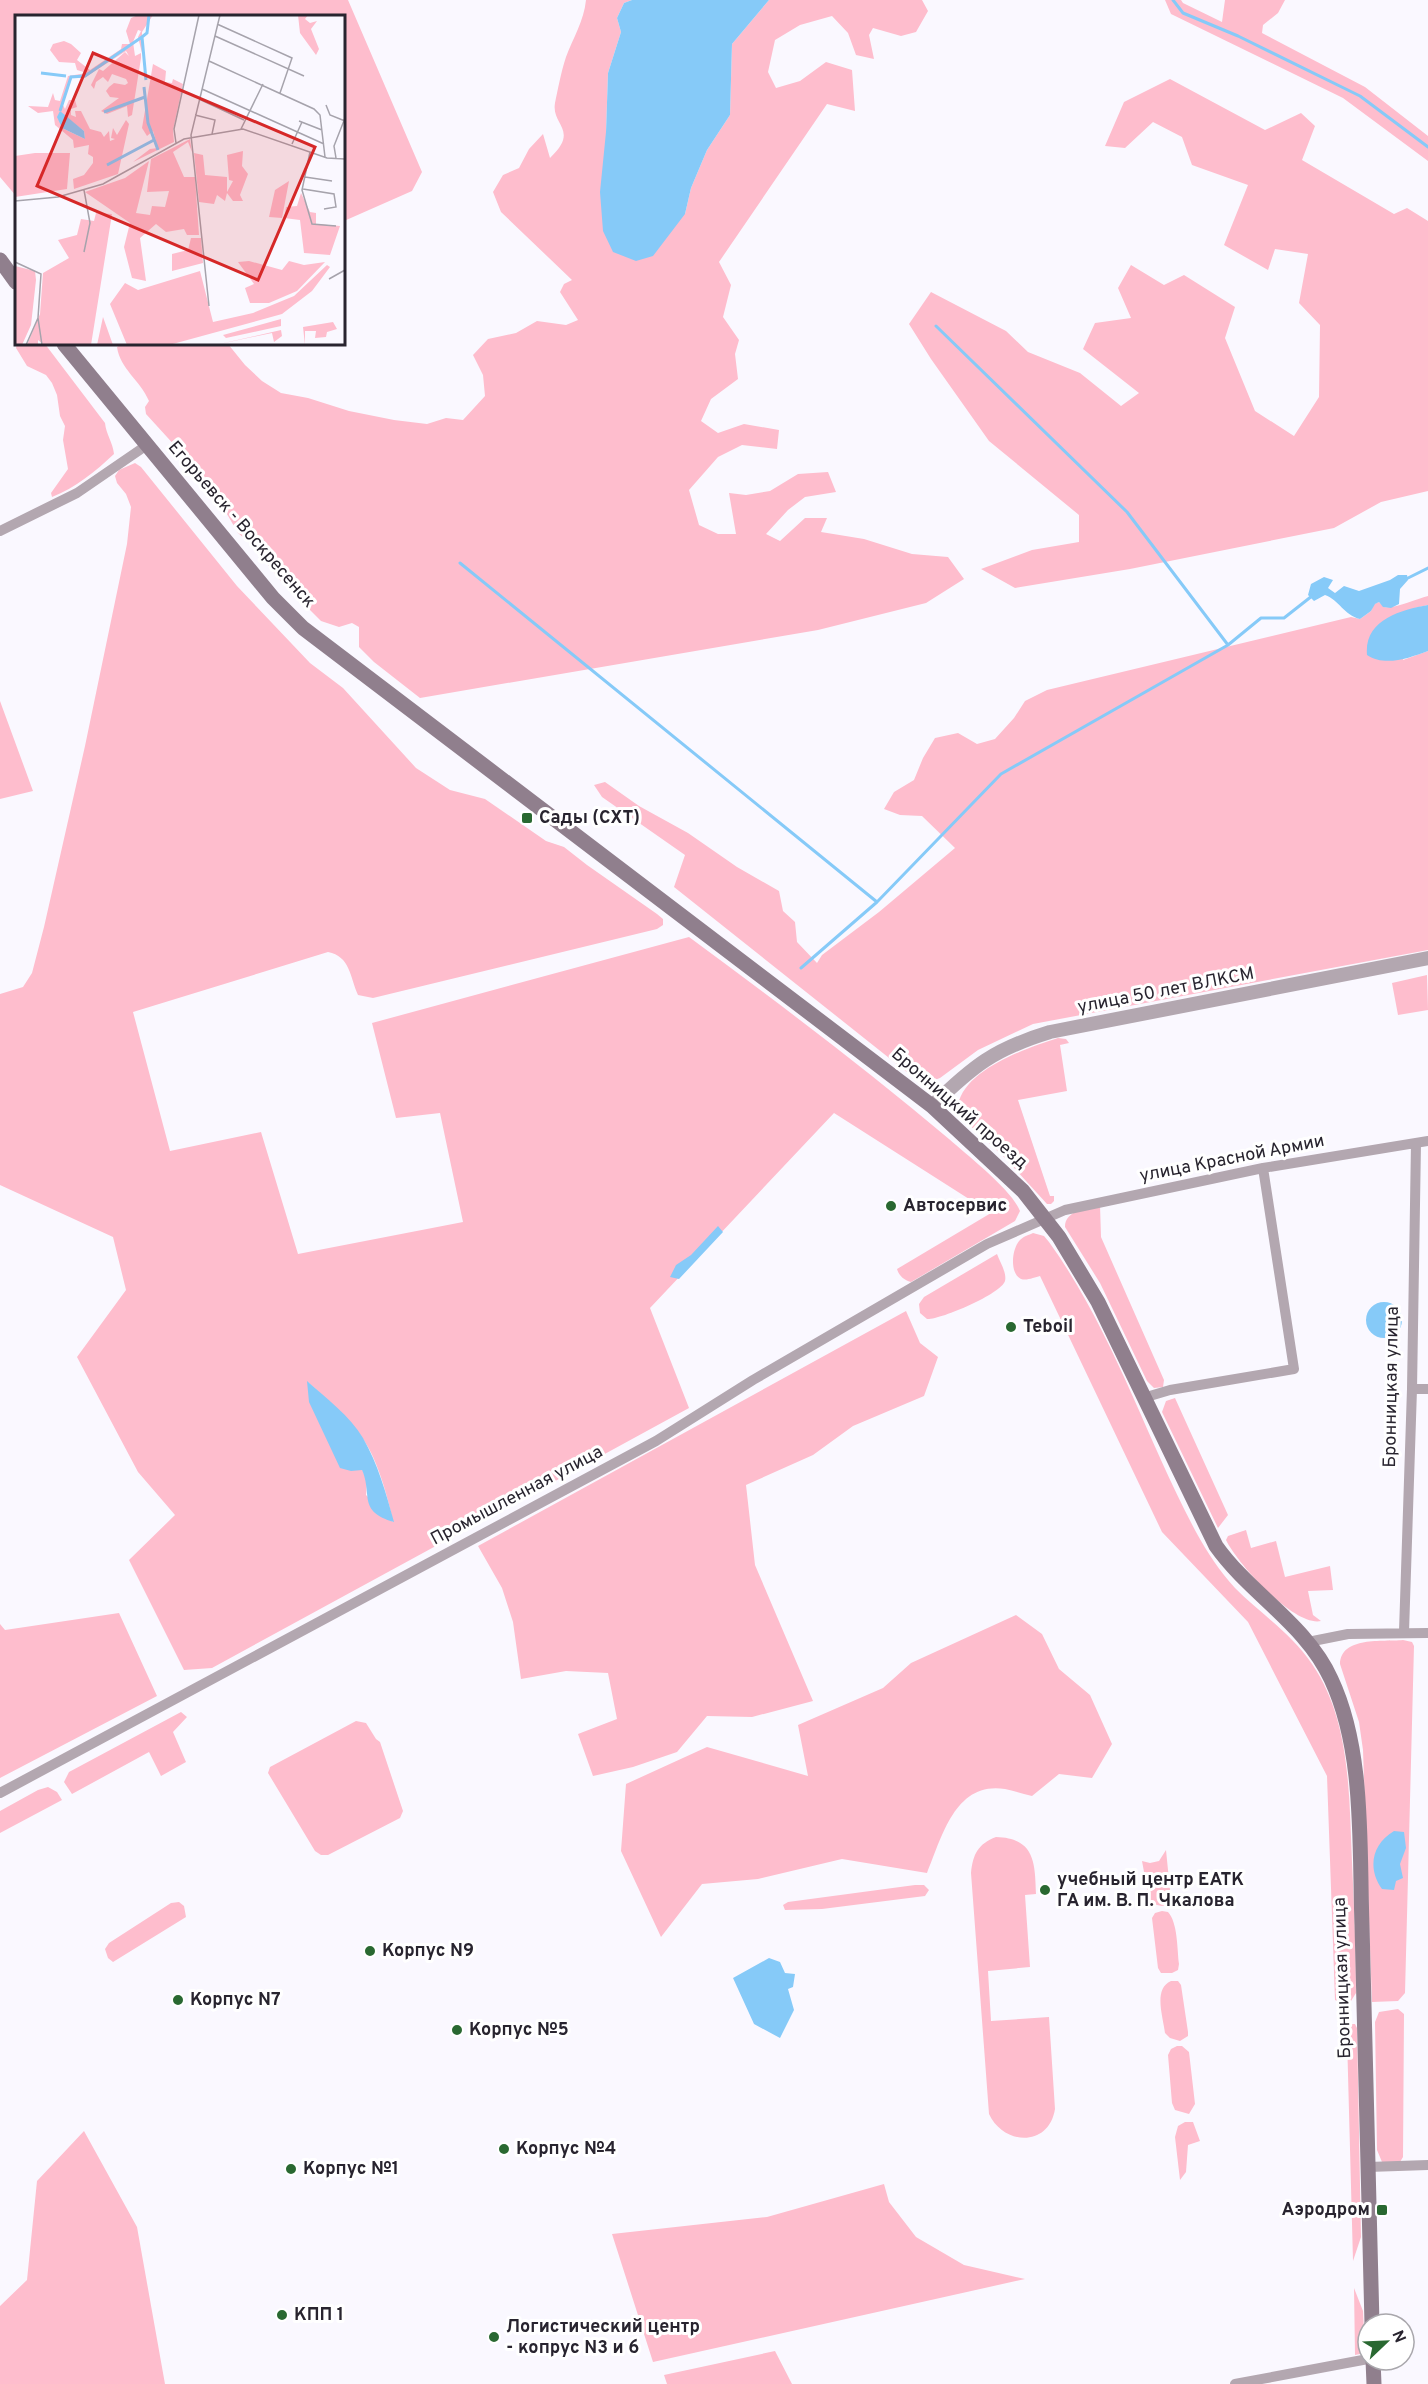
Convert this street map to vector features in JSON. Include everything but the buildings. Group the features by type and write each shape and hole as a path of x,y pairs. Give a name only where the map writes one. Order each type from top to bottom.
{"main road":[{"path":"0,260 15,281"},
{"name":"Егорьевск - Воскресенск","path":"65,345 273,598 303,628 554,819"},
{"name":"Бронницкий проезд","path":"554,819 932,1106 1023,1191 1059,1237 1085,1278 1216,1546 1248,1585 1308,1642"},
{"name":"Бронницкая улица","path":"1308,1642 1321,1659 1340,1698 1353,1752 1362,1945 1372,2312"}],"street":[{"path":"0,531 77,493 147,446"},
{"name":"улица 50 лет ВЛКСМ","path":"932,1106 982,1060 1035,1036 1428,958"},
{"name":"улица Красной Армии","path":"1044,1219 1087,1204 1263,1168 1428,1141"},
{"name":"Бронницкая улица","path":"1404,1632 1412,1389 1416,1143"},
{"path":"1143,1398 1170,1390 1294,1369 1263,1168"},
{"name":"Промышленная улица","path":"0,1793 656,1441 753,1380 977,1250 1044,1219"},
{"path":"1412,1389 1428,1389"},
{"path":"1308,1642 1348,1634 1428,1633"},
{"path":"1368,2167 1428,2165"},
{"path":"1238,2384 1356,2361"}],"shaded area":[{"path":"0,0 348,0 422,172 412,191 345,221 345,15 15,15 15,195 0,177"},
{"path":"586,0 632,0 624,3 617,18 621,32 608,73 606,132 685,214 691,188 707,150 730,115 732,44 769,0 922,0 928,11 916,32 901,36 873,28 869,35 874,59 856,55 848,33 832,16 800,25 775,40 768,72 776,88 800,81 826,62 852,70 855,111 827,104 719,262 731,285 723,317 739,340 735,354 738,379 711,399 701,421 718,433 744,424 779,430 777,449 742,445 718,457 689,490 699,525 718,534 736,534 729,493 746,495 770,491 798,474 828,472 836,492 805,497 788,510 766,534 780,541 805,518 827,518 821,532 864,539 912,554 948,557 964,579 926,603 818,630 420,698 374,662 359,647 359,627 352,623 339,627 321,621 280,580 252,545 238,533 209,483 146,414 145,407 149,401 122,362 117,347 120,345 229,345 262,381 281,393 394,420 427,424 446,418 463,420 485,396 483,375 473,355 488,339 516,333 537,321 566,325 578,320 560,292 564,284 572,280 501,212 493,192 503,175 519,168 529,149 543,134 550,158 563,141 564,134 555,111 555,103 564,63"},
{"path":"1165,0 1181,0 1222,22 1225,0 1285,0 1278,13 1263,25 1262,33 1365,87 1428,136 1428,161 1343,98 1171,14"},
{"path":"1170,79 1265,130 1301,113 1315,126 1302,160 1394,214 1407,208 1428,221 1428,491 1381,502 1334,528 1130,569 1015,588 981,569 1032,550 1079,542 1079,515 989,441 931,359 909,324 931,292 1006,331 1028,352 1080,373 1121,406 1139,393 1083,349 1095,323 1131,318 1118,288 1131,265 1164,285 1184,275 1235,307 1225,338 1255,411 1294,436 1319,397 1320,325 1299,303 1308,254 1275,249 1268,270 1224,245 1248,185 1192,165 1182,137 1153,122 1125,148 1105,146 1124,102"},
{"path":"17,345 46,345 105,423 114,454 93,473 52,497 51,493 68,469 63,440 65,426 60,416 57,395 52,383 46,375 27,366 16,348"},
{"path":"135,463 141,467 237,586 310,663 343,688 416,768 450,790 485,799 546,841 564,847 663,919 663,925 657,929 373,998 358,995 345,963 335,954 328,952 133,1012 170,1151 261,1132 298,1254 463,1222 440,1113 396,1118 372,1023 689,937 820,1036 949,1139 1008,1193 1020,1211 1015,1221 911,1282 906,1280 900,1276 897,1269 991,1213 834,1113 650,1308 689,1408 212,1668 184,1670 129,1560 175,1515 138,1472 77,1357 126,1290 113,1237 0,1185 0,994 23,987 32,973 44,927 127,544 131,507 126,494 117,483 115,476 119,470","holes":["308,1382 335,1407 366,1443 381,1476 393,1522 366,1495 367,1481 362,1469"]},
{"path":"1428,596 1428,605 1415,608 1403,660 1428,651 1428,950 1033,1024 978,1050 940,1078 932,1081 920,1081 908,1073 674,887 685,855 602,797 594,785 605,782 639,806 688,833 737,867 779,891 783,911 795,922 797,942 817,963 822,955 879,912 955,848 922,816 900,815 884,809 894,792 914,780 935,738 958,733 977,744 995,739 1014,718 1025,701 1047,690 1351,617 1360,619 1371,611 1374,604 1379,602 1384,607 1388,607"},
{"path":"0,701 33,791 0,799"},
{"path":"1427,975 1428,1010 1398,1015 1392,983"},
{"path":"1058,1038 1066,1039 1069,1043 1060,1045 1067,1091 1018,1100 1050,1196 1054,1196 1054,1201 1047,1204 1004,1157 965,1121 958,1105 963,1092 985,1071 1015,1054"},
{"path":"1100,1205 1101,1237 1164,1380 1163,1387 1154,1388 1147,1381 1100,1283 1065,1227 1066,1221 1073,1214"},
{"path":"1033,1233 1044,1236 1049,1242 1092,1311 1178,1496 1209,1554 1235,1588 1304,1653 1325,1686 1341,1734 1348,1785 1356,1977 1356,1993 1351,2001 1341,2003 1335,2000 1327,1776 1248,1622 1162,1532 1040,1276 1021,1279 1017,1276 1013,1266 1015,1249 1020,1240"},
{"path":"997,1254 1005,1281 993,1293 934,1318 927,1319 920,1313 919,1304 924,1297"},
{"path":"906,1311 920,1343 938,1357 924,1396 853,1426 813,1455 746,1485 755,1565 813,1701 752,1717 707,1716 677,1752 633,1767 593,1776 578,1734 617,1719 608,1673 566,1671 521,1679 513,1622 502,1588 478,1546"},
{"path":"1175,1398 1228,1515 1218,1528 1162,1412 1166,1401"},
{"path":"1246,1530 1251,1548 1276,1541 1285,1577 1330,1566 1333,1590 1308,1591 1313,1615 1321,1621 1310,1620 1296,1614 1282,1604 1242,1563 1226,1540 1228,1536"},
{"path":"119,1613 157,1696 0,1778 0,1624 5,1630"},
{"path":"1016,1615 1042,1634 1059,1669 1090,1695 1112,1744 1092,1778 1059,1774 1032,1796 1005,1789 988,1789 974,1794 953,1814 927,1873 842,1859 758,1879 702,1884 661,1937 621,1851 626,1784 707,1747 808,1776 798,1725 883,1688 911,1663"},
{"path":"1403,1640 1412,1642 1414,1646 1405,1993 1398,2001 1372,2002 1363,1750 1359,1722 1340,1664 1342,1655 1355,1645 1364,1642"},
{"path":"181,1712 187,1717 173,1732 186,1762 161,1776 149,1752 72,1794 64,1782 69,1772"},
{"path":"356,1721 366,1723 380,1742 403,1811 400,1818 328,1855 321,1855 315,1851 268,1773 270,1767"},
{"path":"48,1787 57,1792 62,1800 0,1833 0,1811"},
{"path":"996,1837 1009,1838 1026,1847 1035,1872 1036,1894 1025,1895 1030,1967 988,1971 991,2021 1049,2017 1055,2109 1051,2121 1044,2130 1035,2136 1025,2138 1005,2132 996,2125 989,2114 971,1873 973,1860 978,1850"},
{"path":"1166,1850 1171,1900 1169,1904 1162,1906 1152,1904 1149,1899 1142,1861 1150,1863 1159,1861"},
{"path":"924,1885 929,1890 925,1896 822,1909 785,1910 783,1905 788,1902"},
{"path":"179,1902 184,1906 186,1917 113,1962 108,1958 105,1949 109,1943 171,1903"},
{"path":"1168,1912 1175,1929 1179,1964 1178,1970 1172,1973 1161,1973 1158,1968 1152,1918 1155,1913"},
{"path":"1171,1981 1178,1981 1181,1985 1188,2036 1180,2041 1170,2038 1165,2033 1161,2011 1162,1990"},
{"path":"1398,2009 1404,2014 1403,2157 1400,2162 1382,2162 1377,2150 1375,2022 1379,2012"},
{"path":"1355,2024 1357,2028 1361,2237 1353,2261 1347,2037 1348,2026"},
{"path":"1182,2046 1189,2052 1195,2104 1189,2114 1175,2110 1172,2103 1168,2055 1171,2049"},
{"path":"1185,2122 1193,2122 1200,2141 1188,2145 1186,2172 1180,2180 1175,2137 1178,2126"},
{"path":"84,2131 137,2227 165,2384 0,2384 0,2306 27,2280 37,2181"},
{"path":"884,2184 889,2202 916,2237 964,2265 1025,2279 653,2362 612,2234 767,2217"},
{"path":"1354,2288 1363,2312 1356,2312 1355,2355"},
{"path":"775,2351 792,2384 667,2384 664,2375"}],"water":[{"path":"632,0 769,0 732,44 730,115 707,150 691,188 685,214 653,256 636,261 613,252 603,231 600,192 606,132 608,73 621,32 617,18 624,3"},
{"path":"1398,575 1407,575 1408,580 1400,589 1399,604 1391,608 1383,607 1379,602 1360,619 1354,617 1330,597 1325,595 1314,601 1308,595 1311,584 1324,577 1333,580 1328,588 1335,593 1344,586 1359,591"},
{"path":"1428,605 1428,651 1405,659 1389,661 1374,659 1367,655 1371,633 1378,625 1406,610"},
{"path":"718,1226 723,1232 679,1279 670,1277 676,1265 691,1255"},
{"path":"1384,1302 1397,1307 1402,1320 1397,1333 1384,1338 1371,1333 1366,1320 1371,1307"},
{"path":"307,1381 345,1415 363,1438 377,1468 394,1522 382,1518 371,1507 362,1470 351,1471 340,1468 309,1402"},
{"path":"1394,1831 1404,1832 1406,1848 1400,1864 1403,1878 1396,1881 1394,1890 1382,1889 1374,1873 1374,1857 1381,1843"},
{"path":"769,1958 780,1962 785,1973 795,1974 793,1987 788,1989 794,2010 780,2038 754,2024 733,1978"}],"waterway":[{"path":"1173,0 1183,13 1238,36 1360,96 1428,147"},
{"path":"936,326 1127,512 1228,645"},
{"path":"460,563 877,902"},
{"path":"1404,580 1428,568"},
{"path":"801,968 877,902 1001,774 1228,645 1261,618 1284,618 1312,596"}],"place":[{"name":"Сады (СХТ)","path":"527,818"},
{"name":"Автосервис","path":"891,1206"},
{"name":"Teboil","path":"1011,1327"},
{"name":"учебный центр ЕАТК ГА им. В. П. Чкалова","path":"1045,1890"},
{"name":"Корпус N9","path":"370,1951"},
{"name":"Корпус N7","path":"178,2000"},
{"name":"Корпус №5","path":"457,2030"},
{"name":"Корпус №4","path":"504,2149"},
{"name":"Корпус №1","path":"291,2169"},
{"name":"Аэродром","path":"1382,2210"},
{"name":"КПП 1","path":"282,2315"},
{"name":"Логистический центр - копрус N3 и 6","path":"494,2337"}]}
